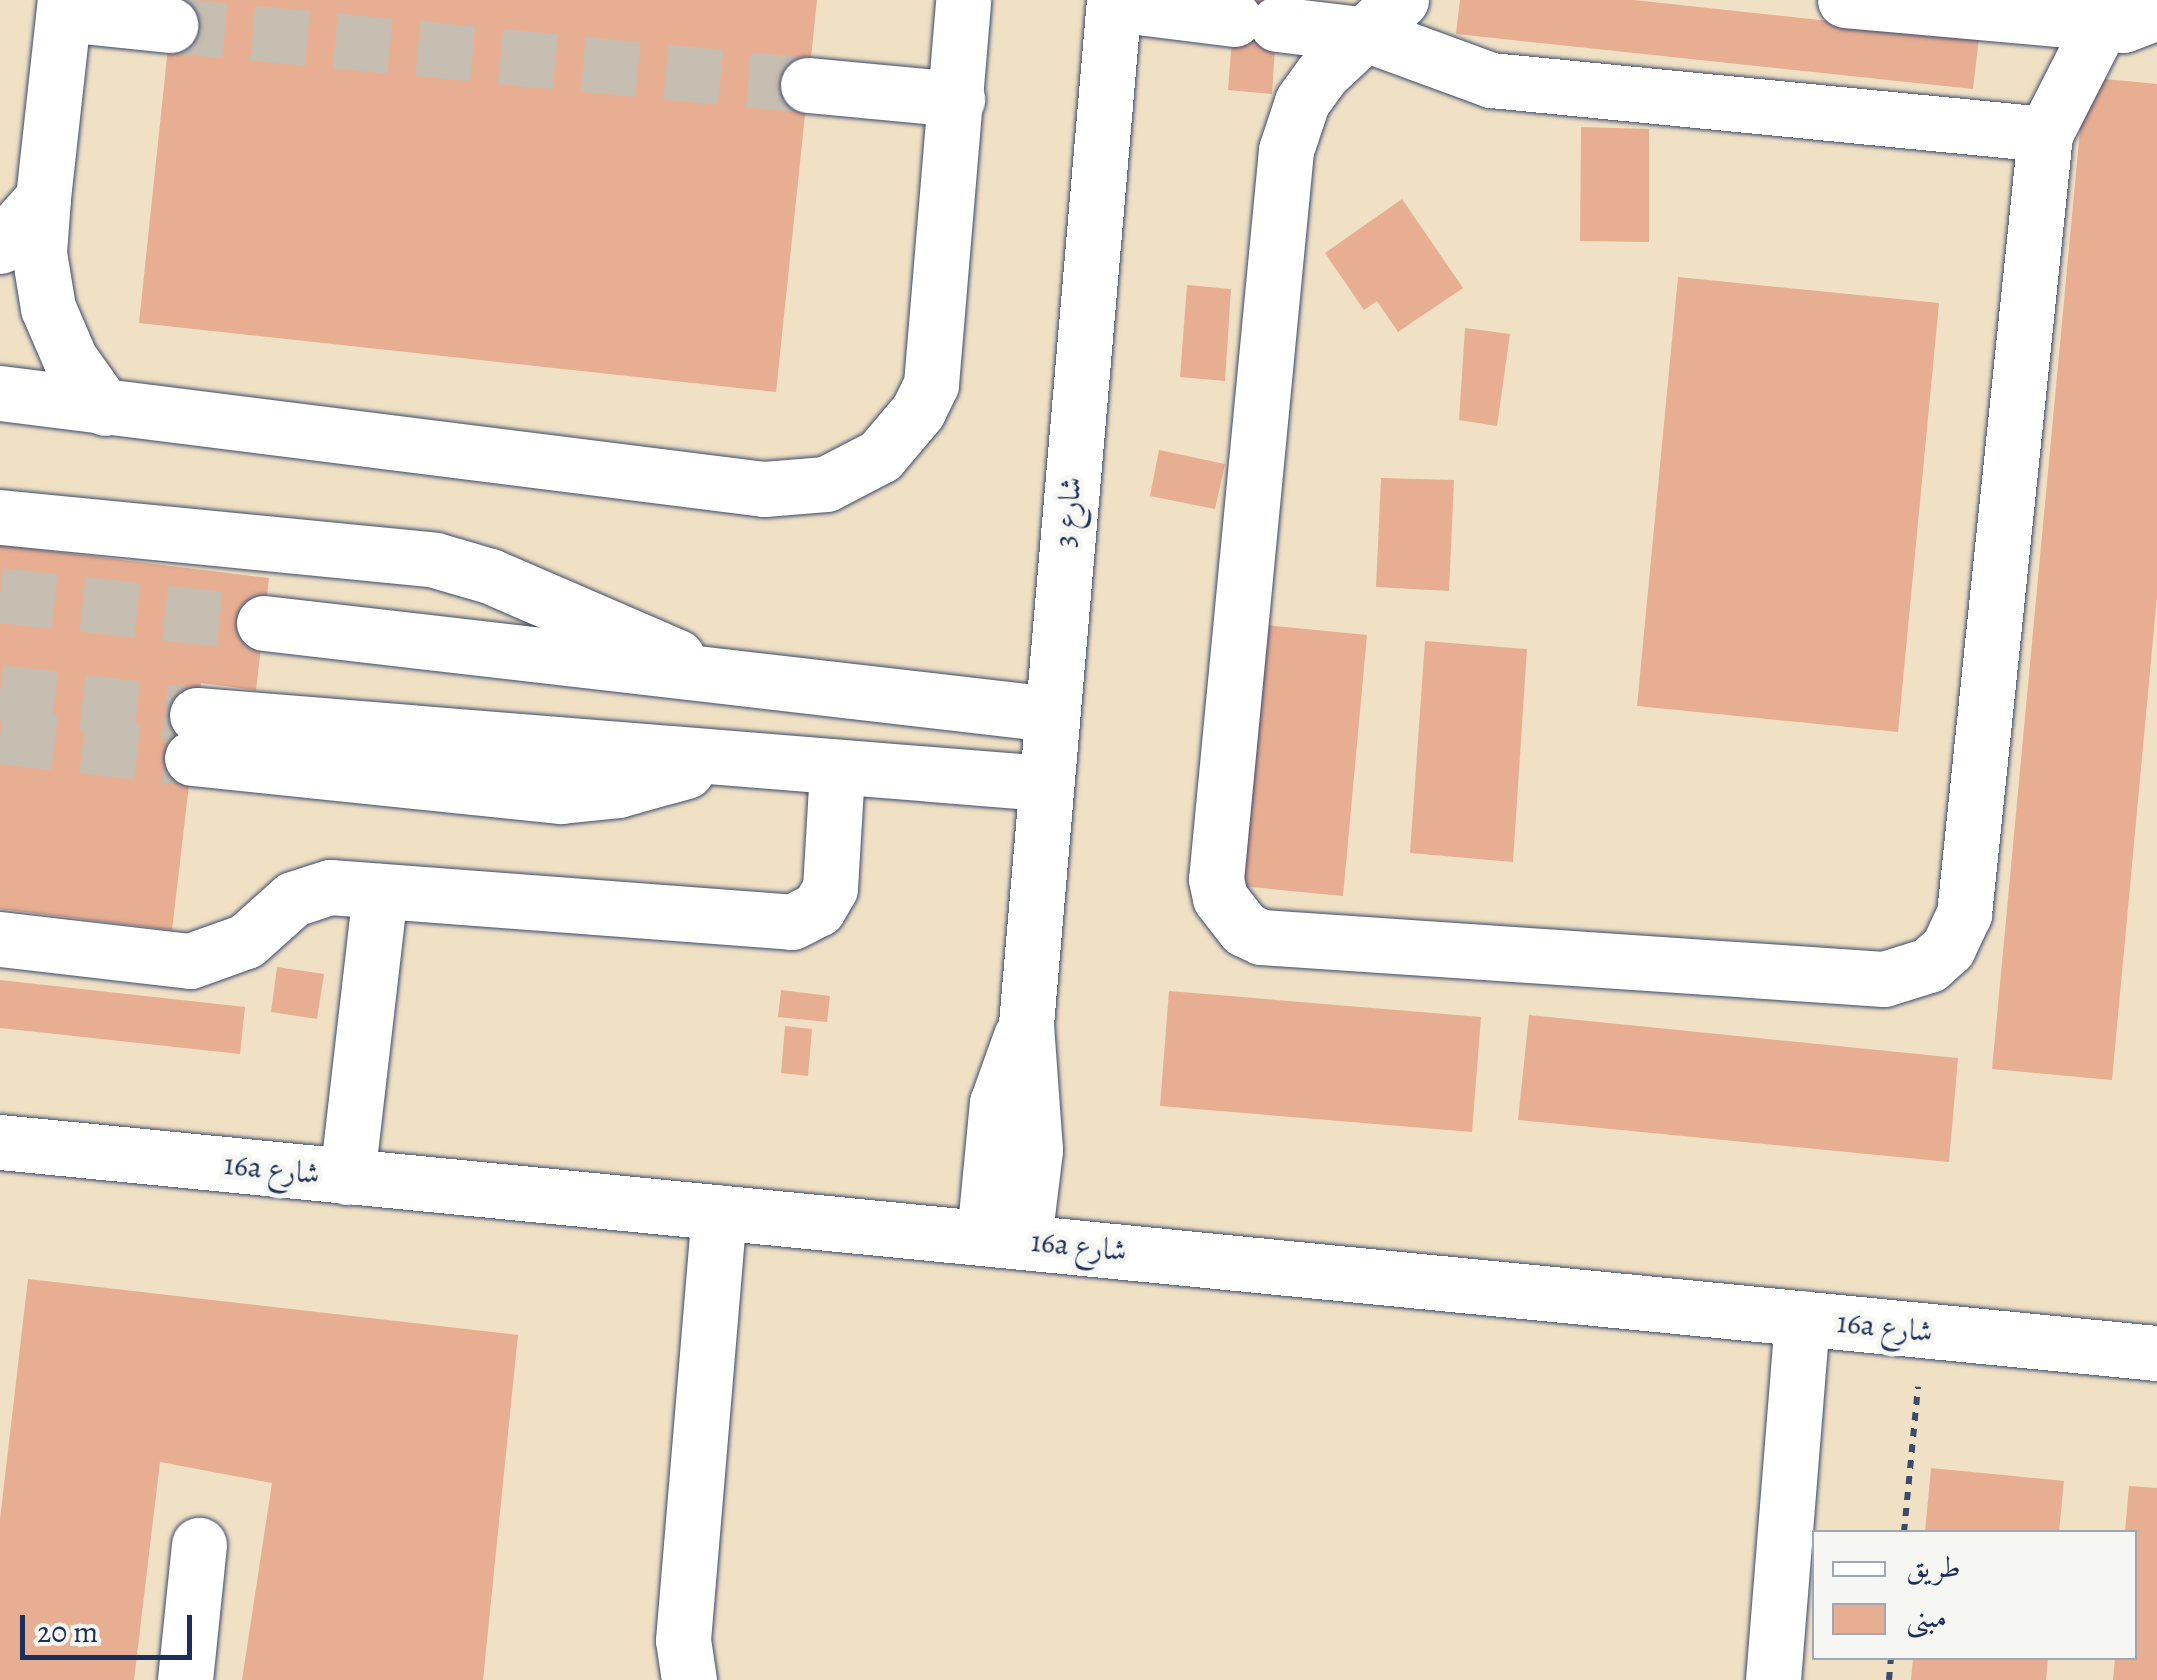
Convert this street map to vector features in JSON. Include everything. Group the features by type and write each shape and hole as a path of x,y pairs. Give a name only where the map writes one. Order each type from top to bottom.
{"street":[{"path":"0,393 764,489 826,484 880,456 918,411 930,384 964,0"},
{"path":"1844,0 2123,26 2157,12"},
{"path":"1114,2 1255,22 1384,17 1491,80 2045,134"},
{"name":"شارع 3","path":"1004,1238 997,1104 1026,1024 1114,2"},
{"path":"105,408 70,358 48,308 39,253 65,7 170,24"},
{"path":"1384,17 1322,74 1302,102 1282,175 1216,879 1230,915 1262,937 1884,979 1907,976 1948,948 1968,895 2045,134 2101,24"},
{"path":"808,85 958,100"},
{"path":"0,246 42,198"},
{"path":"0,517 435,560 490,576 735,682"},
{"path":"264,623 735,682 1050,714"},
{"path":"194,737 561,796 618,790 718,762 1044,783"},
{"path":"0,939 190,962 246,941 310,890 380,891 792,922 818,910 830,888 837,770"},
{"path":"347,1177 380,891"},
{"name":"16a شارع","path":"0,1142 2157,1353"},
{"path":"688,1680 683,1640 719,1213"},
{"path":"1773,1680 1802,1318"},
{"path":"185,1680 199,1546"}],"path":[{"path":"1904,1530 1924,1331"}],"building":[{"path":"173,0 817,0 776,392 139,323"},
{"path":"1235,0 1278,0 1272,94 1228,90"},
{"path":"1460,0 1634,0 1979,37 1973,89 1456,34"},
{"path":"2085,77 2157,84 2157,596 2112,1080 1992,1069"},
{"path":"1581,127 1649,129 1649,242 1580,241"},
{"path":"1402,199 1463,288 1398,332 1377,301 1364,310 1325,253"},
{"path":"1678,277 1939,303 1898,732 1637,706"},
{"path":"1187,285 1231,289 1225,381 1180,377"},
{"path":"1465,328 1510,334 1497,426 1459,420"},
{"path":"1159,450 1225,464 1215,509 1150,496"},
{"path":"1381,478 1454,480 1449,591 1376,587"},
{"path":"0,545 269,578 256,690 201,683 172,930 0,909"},
{"path":"1264,625 1367,635 1343,896 1240,886"},
{"path":"1425,641 1527,649 1513,862 1410,853"},
{"path":"277,967 324,974 317,1019 271,1012"},
{"path":"0,980 245,1007 240,1054 0,1028"},
{"path":"781,990 830,996 827,1022 778,1017"},
{"path":"1169,991 1481,1017 1472,1132 1160,1106"},
{"path":"1529,1015 1958,1058 1949,1162 1518,1120"},
{"path":"785,1026 812,1029 808,1076 781,1073"},
{"path":"28,1279 518,1335 483,1680 242,1680 272,1483 160,1462 134,1680 0,1680 0,1519"},
{"path":"1931,1468 2064,1481 2059,1530 1925,1530"},
{"path":"2129,1486 2157,1488 2157,1680 2113,1680 2115,1660 2137,1660 2137,1530 2125,1530"},
{"path":"1913,1660 2048,1660 2046,1680 1911,1680"}],"tunnel":[{"path":"170,25 808,85"},
{"path":"0,595 264,623"},
{"path":"0,692 197,715"},
{"path":"0,736 192,758"}]}
